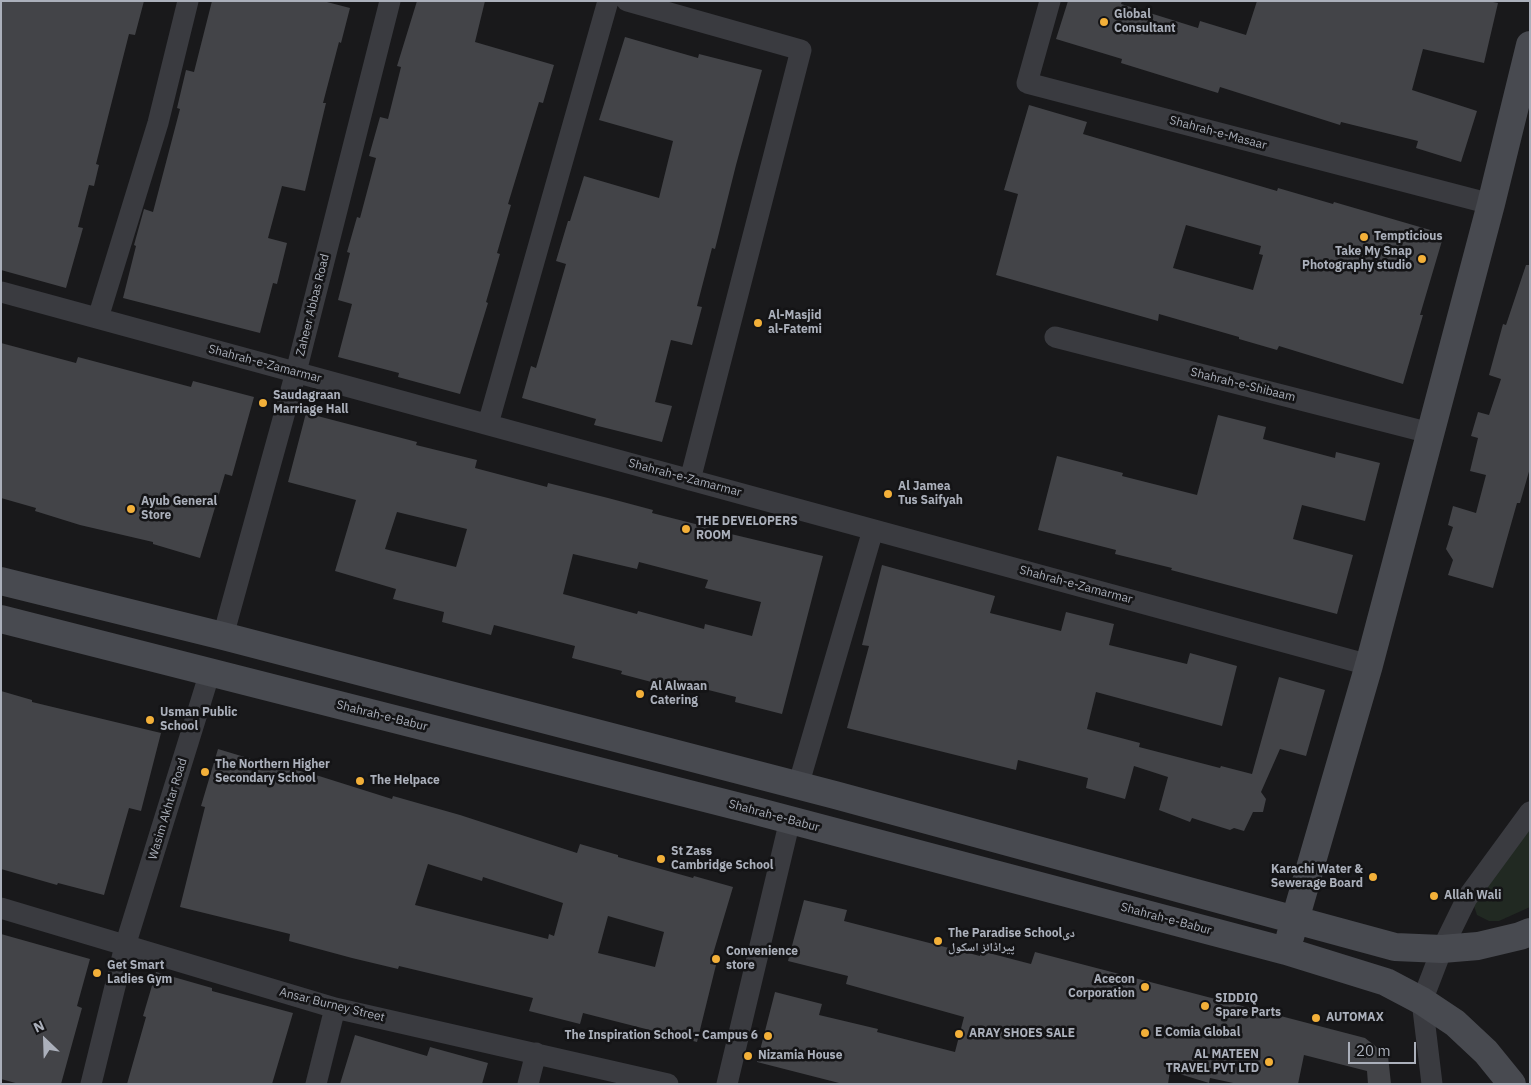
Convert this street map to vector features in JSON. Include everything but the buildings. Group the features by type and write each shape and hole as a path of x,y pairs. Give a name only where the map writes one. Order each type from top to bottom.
{"main road":[{"path":"1286,951 1369,665 1530,45"},
{"path":"1,581 222,636 798,786 1395,947 1442,949 1478,946 1530,932"},
{"name":"Shahrah-e-Babur","path":"1,619 790,820 1286,951 1386,982 1422,1001 1454,1023 1486,1052 1512,1084"},
{"path":"294,694 306,658"}],"street":[{"path":"98,318 158,123 188,1"},
{"name":"Zaheer Abbas Road","path":"222,636 296,372 390,1"},
{"path":"488,424 608,1"},
{"path":"627,1 801,50 690,480"},
{"name":"Shahrah-e-Masaar","path":"1050,1 1027,83 1490,204"},
{"name":"Shahrah-e-Zamarmar","path":"1,292 1369,665"},
{"name":"Shahrah-e-Shibaam","path":"1055,337 1430,433"},
{"path":"798,786 873,530"},
{"name":"Wasim Akhtar Road","path":"91,1084 125,946 210,672"},
{"path":"1432,1084 1422,1001 1442,949 1468,898 1530,812"},
{"path":"727,1084 790,820"},
{"name":"Ansar Burney Street","path":"1,908 335,1008 668,1084"},
{"path":"316,1084 335,1008"},
{"path":"528,1084 536,1053"}],"shaded area":[{"path":"1530,829 1530,907 1499,921 1489,921 1477,915 1473,903"}],"place":[{"name":"Global Consultant","path":"1104,22"},
{"name":"Tempticious","path":"1364,237"},
{"name":"Take My Snap Photography studio","path":"1422,259"},
{"name":"Al-Masjid al-Fatemi","path":"758,323"},
{"name":"Saudagraan Marriage Hall","path":"263,403"},
{"name":"Al Jamea Tus Saifyah","path":"888,494"},
{"name":"Ayub General Store","path":"131,509"},
{"name":"THE DEVELOPERS ROOM","path":"686,529"},
{"name":"Al Alwaan Catering","path":"640,694"},
{"name":"Usman Public School","path":"150,720"},
{"name":"The Northern Higher Secondary School","path":"205,772"},
{"name":"The Helpace","path":"360,781"},
{"name":"St Zass Cambridge School","path":"661,859"},
{"name":"Karachi Water & Sewerage Board","path":"1373,877"},
{"name":"Allah Wali","path":"1434,896"},
{"name":"The Paradise Schoolدی پیراڈائز اسکول","path":"938,941"},
{"name":"Convenience store","path":"716,959"},
{"name":"Get Smart Ladies Gym","path":"97,973"},
{"name":"Acecon Corporation","path":"1145,987"},
{"name":"SIDDIQ Spare Parts","path":"1205,1006"},
{"name":"AUTOMAX","path":"1316,1018"},
{"name":"E Comia Global","path":"1145,1033"},
{"name":"ARAY SHOES SALE","path":"959,1034"},
{"name":"The Inspiration School - Campus 6","path":"768,1036"},
{"name":"Nizamia House","path":"748,1056"},
{"name":"AL MATEEN TRAVEL PVT LTD","path":"1269,1062"}]}
